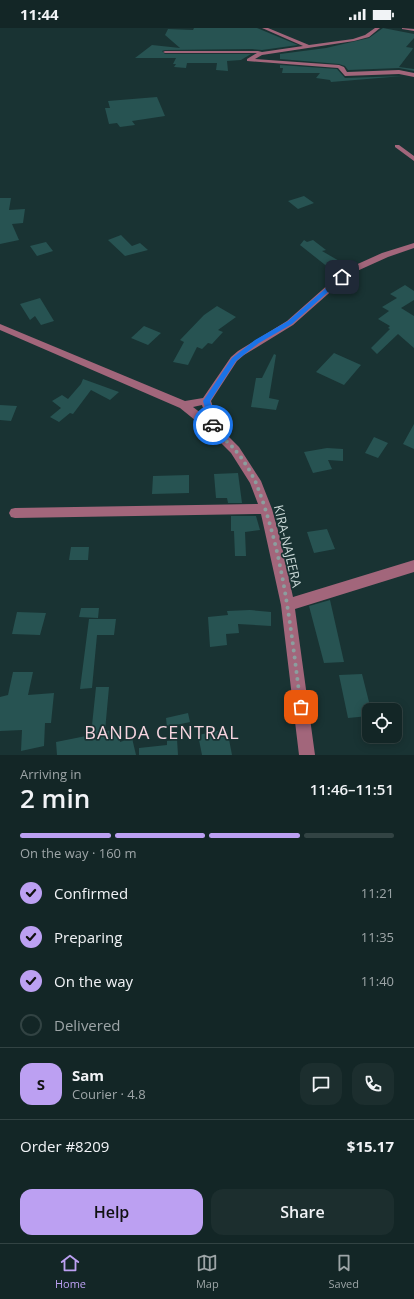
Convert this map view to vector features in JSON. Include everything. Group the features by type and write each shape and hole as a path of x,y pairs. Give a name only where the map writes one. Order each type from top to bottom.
{"street":[{"path":"264,28 309,47"},
{"path":"378,28 362,38 261,54 249,60 339,67 342,68 345,74 399,72 414,74"},
{"path":"404,28 414,30"},
{"path":"165,52 258,52 261,54"},
{"path":"396,146 414,159"},
{"path":"184,405 206,401 234,359 257,341 290,323 342,277 354,269 385,255 414,245"},
{"name":"KIRA-NAJEERA","path":"0,327 184,405 225,439 242,460 255,481 266,509 288,605 306,755"},
{"path":"206,401 215,430"},
{"path":"15,513 266,509"},
{"path":"288,605 414,566"}],"building":[{"path":"194,28 257,28 298,45 262,50 162,51 165,54 251,54 241,60 227,61 228,71 216,70 217,63 187,63 186,68 174,67 176,64 173,64 176,58 135,58 152,45 180,48 165,35 168,29 193,30"},
{"path":"383,28 414,34 414,38 406,47 413,48 399,67 414,69 414,71 399,68 348,70 345,66 339,64 280,59 280,54 326,48 369,38"},
{"path":"280,65 337,69 345,78 403,76 331,82 330,80 316,78 320,73 282,73 283,68 280,68"},
{"path":"157,97 165,116 132,121 135,125 120,127 117,123 109,124 105,108 110,108 108,101"},
{"path":"304,196 314,203 298,209 288,201"},
{"path":"0,198 11,198 9,210 25,209 23,223 12,224 19,240 0,244"},
{"path":"121,235 132,246 140,243 148,250 125,256 108,240"},
{"path":"304,240 307,242 313,240 326,250 322,251 341,262 329,268 300,245"},
{"path":"46,242 53,251 37,256 30,246"},
{"path":"405,285 414,291 414,300 401,308 414,316 414,348 398,334 377,354 371,348 390,329 388,328 390,326 378,319 389,311 382,307 397,298 390,294"},
{"path":"40,298 54,321 41,325 35,316 30,320 20,304"},
{"path":"217,306 236,317 218,330 223,332 212,344 208,343 202,349 197,347 188,365 173,362 184,342 180,340 204,315"},
{"path":"144,326 161,333 148,345 131,338"},
{"path":"334,353 361,365 344,385 316,372"},
{"path":"274,354 276,355 269,398 279,400 276,410 251,407 256,378 262,378"},
{"path":"83,379 119,392 110,400 91,390 73,414 70,413 59,422 50,417 61,408 52,401 62,395 68,399 81,384"},
{"path":"0,405 17,406 11,421 0,420"},
{"path":"414,424 414,449 403,444"},
{"path":"374,437 388,443 378,458 365,453"},
{"path":"327,448 343,449 343,461 328,460 332,469 313,473 304,452"},
{"path":"238,473 242,503 228,503 227,498 216,498 214,474"},
{"path":"189,475 189,493 152,494 153,476"},
{"path":"231,516 256,516 260,530 245,532 246,556 235,556 234,531 231,531"},
{"path":"327,529 335,549 314,553 307,532"},
{"path":"71,547 89,547 88,560 69,560"},
{"path":"330,600 344,662 324,663 309,606"},
{"path":"81,608 99,608 98,618 79,617"},
{"path":"250,610 271,612 271,626 238,624 239,633 226,634 227,645 210,647 208,617 228,615 227,611"},
{"path":"17,612 46,613 40,635 12,634"},
{"path":"89,619 116,619 114,635 97,635 92,688 80,689"},
{"path":"13,672 33,672 28,695 54,693 51,723 45,723 44,746 21,751 22,730 0,731 0,697 8,695"},
{"path":"362,674 369,703 362,703 362,717 348,718 339,675"},
{"path":"96,687 109,687 105,731 119,730 120,742 132,738 136,755 57,755 56,742 91,735"},
{"path":"188,713 190,722 167,727 166,718"},
{"path":"227,729 232,755 202,755 198,735"},
{"path":"177,739 178,755 139,755 139,748 167,745 167,741"}],"way so far":[{"path":"213,425 215,430 235,450 242,460 255,481 266,509 274,538 288,605 301,707"}],"district":[{"name":"BANDA CENTRAL","path":"162,733"}],"route":[{"path":"213,425 206,401 234,359 257,341 290,323 342,277"}]}
